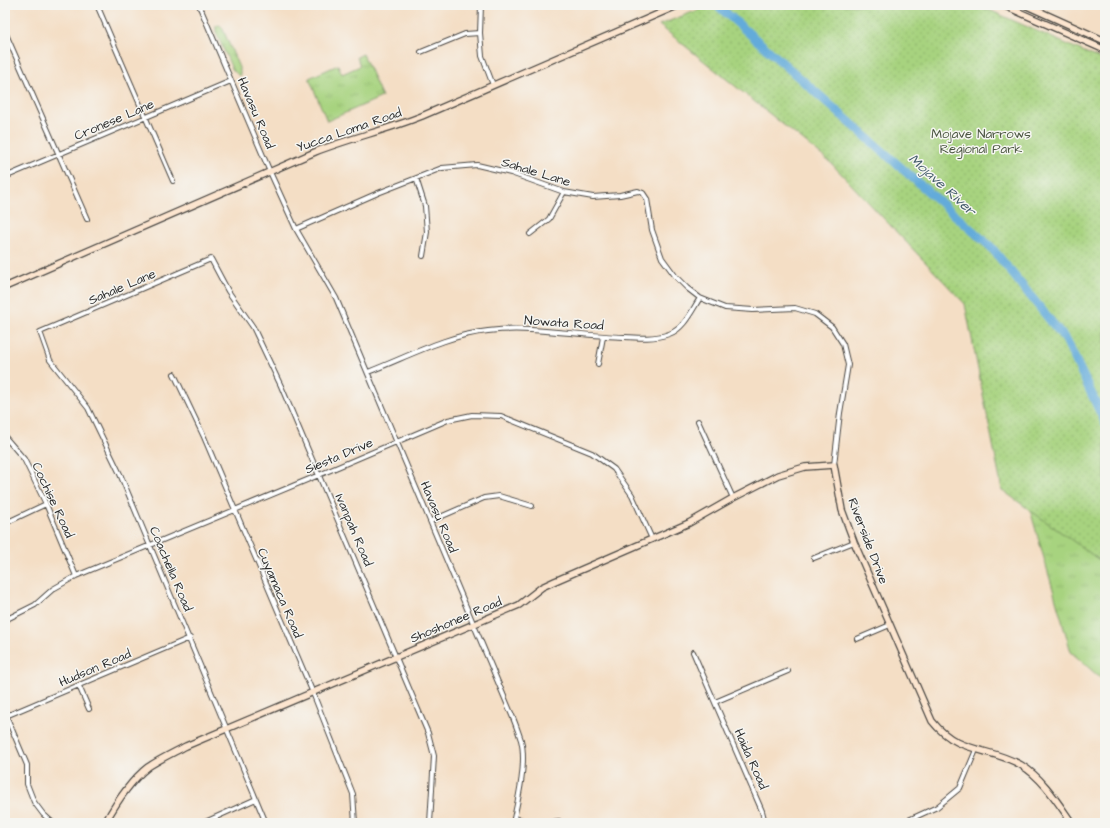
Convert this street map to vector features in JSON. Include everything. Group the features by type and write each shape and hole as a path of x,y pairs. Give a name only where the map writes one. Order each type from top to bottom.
{"street":[{"path":"97,5 173,181"},
{"name":"Havasu Road","path":"199,5 270,172 296,229 336,298 512,713 521,741 522,766 514,821"},
{"path":"481,5 480,34 482,56 493,85"},
{"name":"Yucca Loma Road","path":"5,287 270,172 345,141 401,124 679,5"},
{"path":"1003,5 1105,50"},
{"path":"1025,5 1105,41"},
{"path":"5,32 87,219"},
{"path":"421,52 465,34 480,34"},
{"name":"Cronese Lane","path":"5,177 231,81"},
{"name":"Sahale Lane","path":"296,229 442,168 477,166 511,172 564,192 593,197 620,195 638,191 643,193"},
{"path":"416,178 425,206 427,232 423,256"},
{"path":"530,234 549,219 564,192"},
{"name":"Riverside Drive","path":"643,193 647,199 652,230 662,258 676,277 700,298 725,308 753,310 795,308 815,314 832,327 843,344 848,365 834,465 842,510 854,542 932,721 939,730 949,738 962,745 1003,757 1023,766 1043,785 1072,823"},
{"name":"Sahale Lane","path":"40,332 211,259"},
{"name":"Ivanpah Road","path":"211,259 228,291 253,327 281,386 428,733 434,756 430,823"},
{"name":"Nowata Road","path":"368,372 455,337 488,331 536,329 603,337 648,338 670,334 684,323 700,298"},
{"name":"Coachella Road","path":"40,332 50,360 88,408 120,474 190,638 266,823"},
{"path":"598,364 603,337"},
{"name":"Cuyamaca Road","path":"174,374 204,437 313,693 353,794 355,823"},
{"name":"Siesta Drive","path":"5,620 34,605 76,576 319,476 448,420 472,414 501,416 529,426 592,453 614,469 632,496 652,539"},
{"path":"698,421 734,498"},
{"name":"Cochise Road","path":"5,437 24,459 46,504 76,576"},
{"name":"Shoshonee Road","path":"105,823 132,783 149,767 186,746 519,605 542,587 689,523 778,475 805,467 834,465"},
{"path":"430,521 484,498 499,496 532,506"},
{"path":"10,521 46,504"},
{"path":"814,558 854,542"},
{"path":"857,638 890,625"},
{"name":"Hudson Road","path":"6,715 79,686 190,638"},
{"name":"Haida Road","path":"693,652 762,811 764,820 759,823"},
{"path":"715,702 788,671"},
{"path":"79,686 89,709"},
{"path":"6,715 26,765 27,784 34,802 42,814 53,823"},
{"path":"902,823 937,807 960,788 976,750"},
{"path":"203,823 256,799"},
{"path":"514,821 534,823"},
{"path":"546,823 559,821"}],"green space":[{"name":"Mojave Narrows Regional Park","path":"711,5 974,5 987,9 1105,61 1105,564 1002,490 965,304 831,163 659,25"},
{"path":"219,25 222,27 240,70 239,76 232,69 216,32 216,26"},
{"path":"363,54 382,97 327,121 309,78 338,65 342,74 360,66 357,57"},
{"path":"1105,352 1105,682 1071,652 1022,482"}],"waterway":[{"name":"Mojave River","path":"717,5 991,247 1066,340 1105,422"}]}
